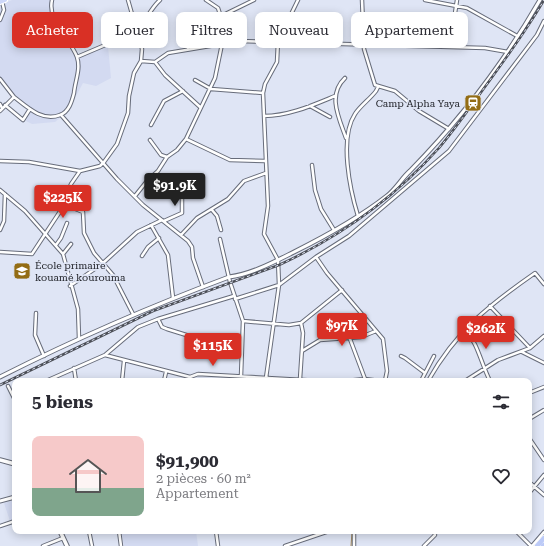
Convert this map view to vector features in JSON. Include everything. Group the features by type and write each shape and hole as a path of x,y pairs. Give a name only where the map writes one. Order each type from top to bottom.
{"highway":[{"path":"537,546 544,538"}],"main road":[{"path":"1,461 12,463"},
{"path":"61,534 67,546"}],"street":[{"path":"0,79 14,97 38,114 53,117 61,115 69,108 78,73 77,57 51,13 52,0"},
{"path":"128,0 132,12"},
{"path":"149,12 152,7 160,0"},
{"path":"206,0 216,6 219,12"},
{"path":"233,12 254,0"},
{"path":"292,12 298,0"},
{"path":"362,0 363,12"},
{"path":"425,0 457,6 481,15 519,37"},
{"path":"456,12 457,0"},
{"path":"1,376 44,357 79,338 133,314 278,260 358,216 389,195 449,129 519,37 540,0"},
{"path":"0,20 4,10 2,1"},
{"path":"52,378 105,355 138,328 158,319 279,285 316,256 349,236 449,151 537,35 544,22"},
{"path":"77,57 101,47"},
{"path":"468,47 508,52"},
{"path":"0,160 29,162 80,171 90,170 100,166 116,144 128,113 129,96 134,74 141,61 142,48"},
{"path":"141,61 155,62 168,53 195,48"},
{"path":"135,196 147,181 158,171 167,157 177,150 186,139 200,107 211,89 215,78 221,48"},
{"path":"105,355 166,372 190,376 198,374 266,378 272,324 279,285 278,260 264,234 268,206 263,131 263,93 265,84 277,62 278,48"},
{"path":"365,48 370,71 378,88"},
{"path":"155,62 165,75 200,107"},
{"path":"345,78 338,85 335,96 338,114 346,138 349,175 358,216"},
{"path":"195,80 211,89 263,93"},
{"path":"378,88 383,87 395,91 419,111 449,129"},
{"path":"346,138 354,114 376,92 378,88"},
{"path":"151,125 164,102 183,90"},
{"path":"264,116 278,116 335,96"},
{"path":"1,110 14,97"},
{"path":"0,104 1,110"},
{"path":"5,105 23,120 30,109"},
{"path":"310,106 330,117"},
{"path":"61,115 104,162 117,179 181,235 192,248 193,258 203,287"},
{"path":"186,139 230,160 265,161"},
{"path":"150,140 161,155 167,157"},
{"path":"312,165 321,209 334,230"},
{"path":"0,252 12,251 31,254 63,204 71,184 80,171"},
{"path":"181,235 197,218 228,199 244,181 266,173"},
{"path":"70,286 102,264 137,232 182,213 182,189"},
{"path":"0,190 25,211 44,235 56,245 63,254 70,286 78,309 79,338"},
{"path":"0,230 4,221 6,194"},
{"path":"63,204 83,212 84,233 94,253 102,264 113,274 133,314"},
{"path":"212,210 217,216 221,230"},
{"path":"56,245 61,238 67,223"},
{"path":"151,225 168,255 173,298"},
{"path":"142,256 148,247 158,238"},
{"path":"220,239 229,277 243,321 241,376"},
{"path":"63,254 71,244"},
{"path":"316,256 327,273 383,340 387,371 386,378"},
{"path":"430,378 440,358 465,329 490,306 535,274 544,284"},
{"path":"243,321 272,324 301,323 342,290"},
{"path":"490,306 530,348"},
{"path":"36,313 35,336 44,357"},
{"path":"158,319 162,327 167,330 241,352"},
{"path":"300,378 303,333 301,323"},
{"path":"465,329 478,351 484,370 488,378"},
{"path":"302,350 320,340 350,339 361,337 376,331"},
{"path":"470,378 498,360 530,348 544,336"},
{"path":"350,339 365,378"},
{"path":"522,352 544,363"},
{"path":"401,356 425,373"},
{"path":"422,378 434,356"},
{"path":"122,378 124,361"},
{"path":"74,368 76,378"},
{"path":"165,378 166,372"},
{"path":"8,386 12,394"},
{"path":"532,392 544,387"},
{"path":"532,417 544,410"},
{"path":"532,442 544,460"},
{"path":"532,490 544,475"},
{"path":"532,484 544,495"},
{"path":"0,500 12,498"},
{"path":"0,526 12,522"},
{"path":"519,534 532,546 544,532"},
{"path":"90,534 92,546"},
{"path":"119,534 121,546"},
{"path":"216,534 218,546"},
{"path":"285,546 320,534"},
{"path":"354,534 354,546"},
{"path":"424,546 435,534"},
{"path":"43,546 63,538"}],"shaded area":[{"path":"12,0 53,0 52,12 12,12 12,48 75,48 79,55 102,48 108,48 111,78 96,86 83,83 68,111 55,122 32,124 26,121 28,110 10,94 0,80 0,5"},
{"path":"12,501 12,520 10,521 4,503"},
{"path":"122,534 196,534 198,546 124,546"}],"waterway":[{"path":"351,546 352,534"}],"railway":[{"path":"14,378 153,311 279,265 323,242 365,215 404,183 439,148 511,51 544,0"},
{"path":"0,385 12,379"}],"place":[{"name":"Camp Alpha Yaya","path":"473,103"},
{"name":"École primaire kouamé kourouma","path":"22,271"}]}
